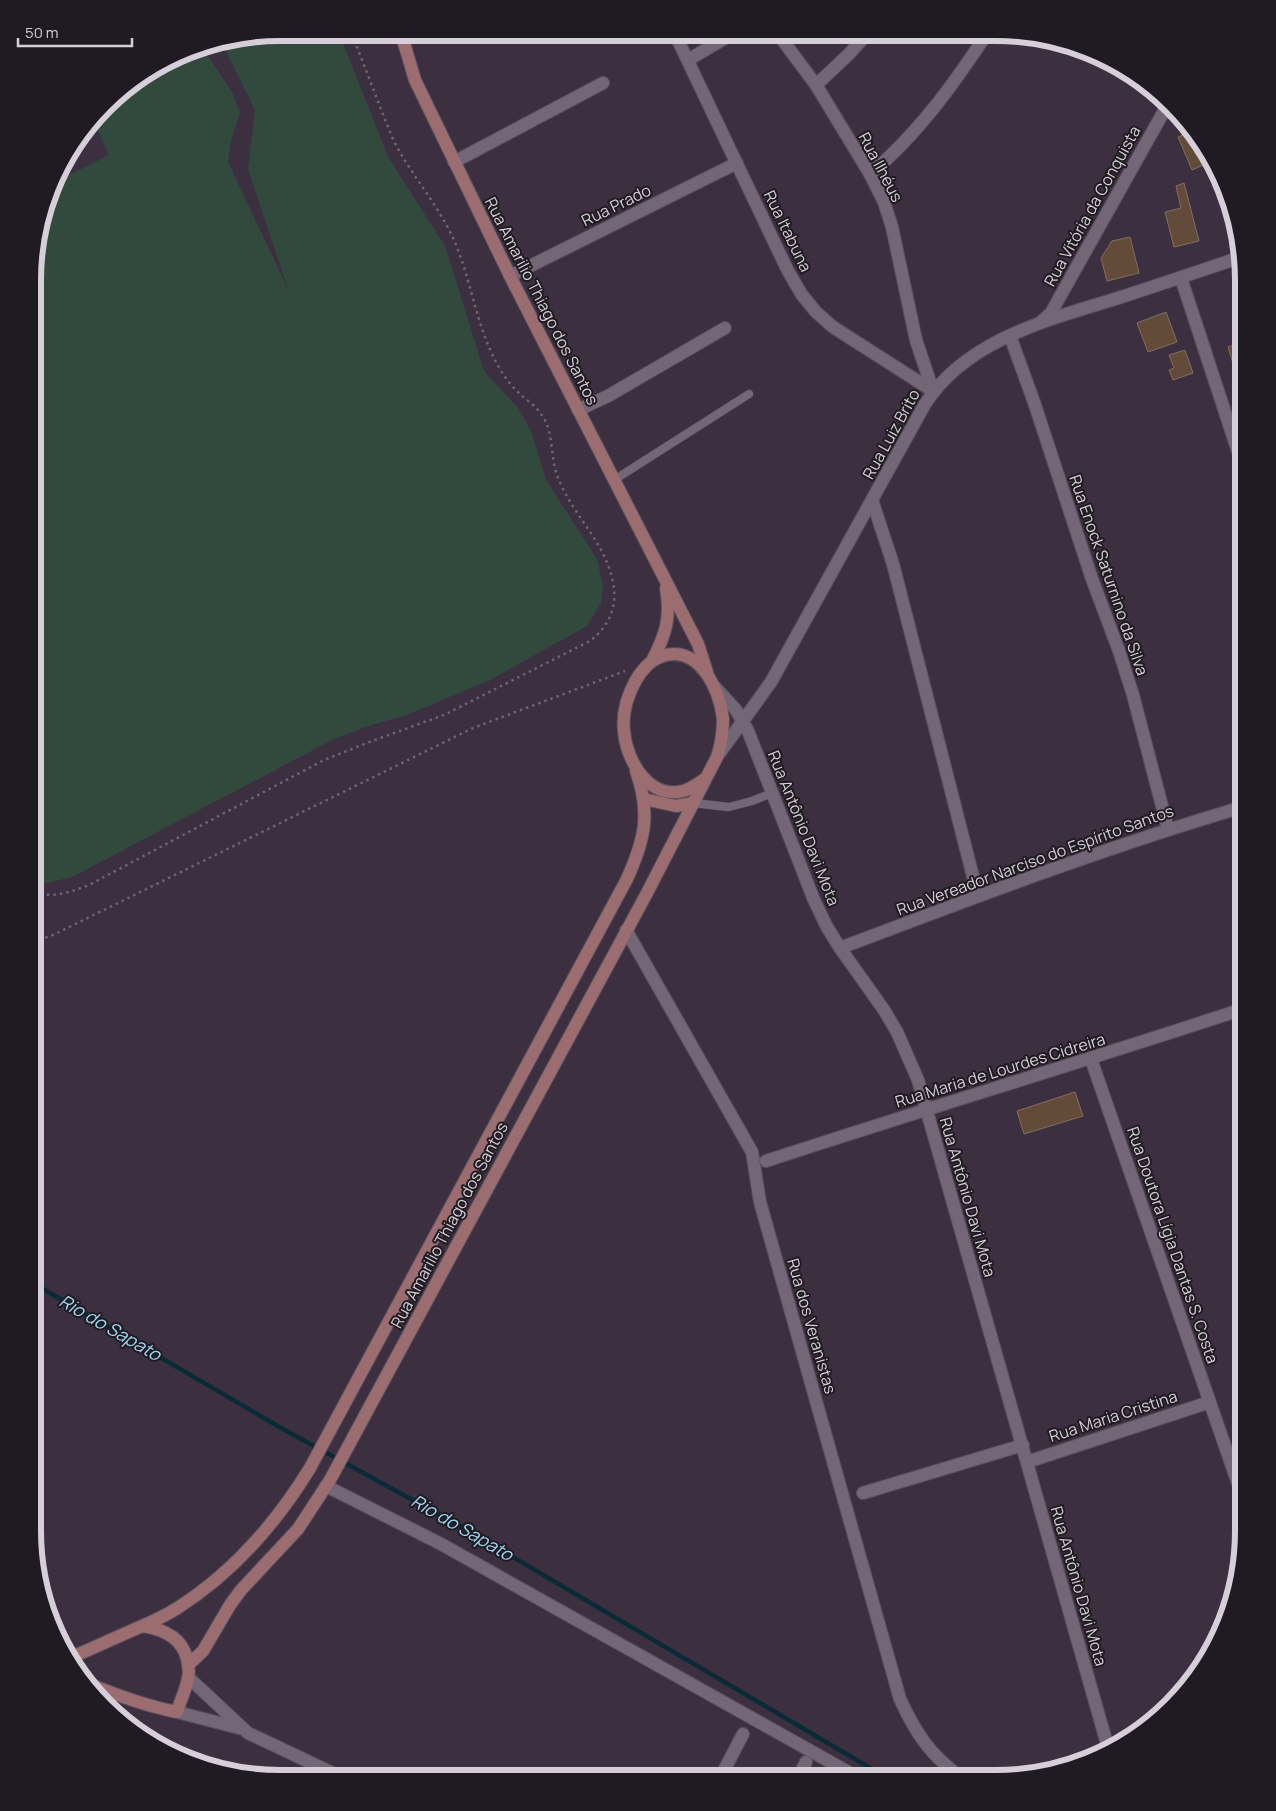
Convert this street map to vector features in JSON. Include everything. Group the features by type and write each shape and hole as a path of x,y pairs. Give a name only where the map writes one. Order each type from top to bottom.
{"main road":[{"name":"Rua Amarilio Thiago dos Santos","path":"404,41 416,80 454,162 510,276 698,644 708,675"},
{"name":"Rua Amarilio Thiago dos Santos","path":"653,659 663,640 667,627 668,598 664,579"},
{"path":"663,655 683,656 701,666 708,675 720,704 723,720 717,757 706,778 684,791 661,790 653,785 635,766 627,748 624,731 626,703 630,690 639,675 653,659 663,655"},
{"name":"Rua Amarilio Thiago dos Santos","path":"76,1655 175,1610 224,1574 279,1515 310,1468 627,879 642,842 645,824 644,799 635,766"},
{"name":"Rua Amarilio Thiago dos Santos","path":"188,1671 203,1651 241,1590 298,1529 328,1483 706,778"},
{"path":"644,799 676,806 693,803"},
{"path":"102,1690 176,1712 188,1671 185,1651 170,1634 142,1626"}],"street":[{"name":"Rua Itabuna","path":"678,41 788,271 802,295 833,327 933,391"},
{"path":"688,60 720,41"},
{"name":"Rua Ilhéus","path":"783,41 816,85 870,174 884,202 892,227 916,340 933,391"},
{"path":"816,85 848,56 861,41"},
{"path":"870,174 891,157 912,135 981,41"},
{"path":"454,162 486,147 603,84"},
{"name":"Rua Vitória da Conquista","path":"1041,322 1057,302 1164,110"},
{"name":"Rua Prado","path":"510,276 737,163"},
{"name":"Rua Luiz Brito","path":"717,757 742,720 762,697 933,391 949,374 965,361 1010,336 1041,322 1234,260"},
{"path":"1181,278 1235,442"},
{"path":"578,410 608,396 725,328"},
{"name":"Rua Enock Saturnino da Silva","path":"1010,336 1034,402 1092,579 1119,651 1168,829"},
{"path":"872,500 893,564 978,896"},
{"name":"Rua Antônio Davi Mota","path":"714,687 736,710 742,720 814,900 827,927 884,1010 897,1032 918,1080 1107,1743"},
{"name":"Rua Vereador Narciso do Espírito Santos","path":"840,948 978,896 1168,829 1235,809"},
{"name":"Rua dos Veranistas","path":"626,930 752,1152 760,1202 900,1699 912,1726 928,1748 951,1770"},
{"name":"Rua Maria de Lourdes Cidreira","path":"766,1161 1235,1012"},
{"name":"Rua Doutora Lígia Dantas S. Costa","path":"1091,1059 1235,1475"},
{"name":"Rua Maria Cristina","path":"1027,1462 1210,1402"},
{"path":"863,1494 1022,1445"},
{"path":"328,1483 845,1770"},
{"path":"188,1671 242,1729 326,1770"},
{"path":"176,1712 242,1729"},
{"path":"724,1770 743,1734"},
{"path":"802,1770 806,1762"}],"lane":[{"path":"614,480 750,394"},
{"path":"693,803 729,807 772,793"}],"path":[{"path":"41,895 61,895 90,885 324,760 372,740 444,715 590,641 600,632 613,612 615,598 613,581 600,546 563,490 557,475 546,423 541,413 518,392 501,370 490,349 481,327 461,258 452,237 394,142 354,41"},
{"path":"41,939 62,931 473,728 626,670"}],"green space":[{"path":"342,41 388,157 445,246 484,371 518,408 531,431 546,480 597,559 603,586 601,603 587,626 490,680 404,716 368,726 334,739 72,877 47,883 41,882 41,280 43,249 49,218 64,177 109,155 97,128 111,111 147,81 174,66 206,53 232,92 240,113 231,141 228,162 288,289 248,169 255,110 224,48 249,43"}],"building":[{"path":"1184,134 1195,147 1205,164 1192,170 1178,137"},
{"path":"1184,183 1199,241 1174,247 1165,212 1181,208 1176,186"},
{"path":"1130,237 1139,273 1107,281 1101,258 1112,241"},
{"path":"1166,312 1177,342 1148,352 1137,323"},
{"path":"1235,345 1235,370 1228,347"},
{"path":"1185,350 1193,373 1173,380 1169,370 1174,368 1169,355"},
{"path":"1075,1092 1083,1116 1024,1134 1017,1111"}],"waterway":[{"name":"Rio do Sapato","path":"41,1288 283,1429 462,1527 873,1770"}]}
